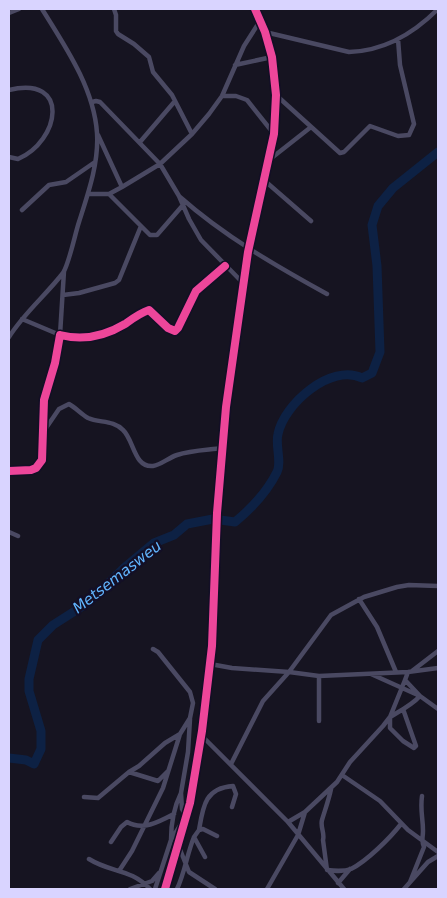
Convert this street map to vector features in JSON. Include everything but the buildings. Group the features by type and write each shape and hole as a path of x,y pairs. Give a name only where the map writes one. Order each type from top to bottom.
{"street":[{"path":"9,12 20,9"},
{"path":"9,471 31,470 40,465 42,460 44,400 55,363 60,336 64,271 88,194 95,162 97,133 92,102 64,46 42,9"},
{"path":"114,9 116,31 149,57 153,72 175,101 192,134"},
{"path":"165,889 186,816 201,736 214,614 216,524 227,399 249,248 274,134 276,95 272,57 265,32 255,9"},
{"path":"265,32 350,52 368,51 398,39 414,30 438,9"},
{"path":"88,194 109,194 122,187 160,164 192,134 222,96 244,46 260,21"},
{"path":"276,95 342,153 370,126 398,136 409,135 414,124 400,65 398,39"},
{"path":"235,65 272,57"},
{"path":"9,90 26,88 43,93 53,107 54,115 52,123 32,150 18,159 9,157"},
{"path":"222,96 236,96 247,100 274,134"},
{"path":"140,142 175,101"},
{"path":"92,102 100,102 160,164 179,196 201,240 243,284"},
{"path":"269,160 311,127"},
{"path":"97,133 122,187"},
{"path":"22,210 49,185 66,182 95,162"},
{"path":"265,181 311,221"},
{"path":"109,194 150,235 156,235 183,205"},
{"path":"179,196 212,222 278,268 327,294"},
{"path":"63,296 78,294 115,283 119,280 141,226"},
{"path":"22,319 60,336 77,339 102,335 149,310 168,328 175,330 178,328 196,291 225,266"},
{"path":"9,337 22,319 64,271"},
{"path":"44,432 59,409 69,404 89,418 115,424 123,429 129,437 138,460 147,466 158,465 183,453 222,448"},
{"path":"9,532 18,536"},
{"path":"232,764 263,701 289,672 326,620 336,611 359,599 403,586 438,587"},
{"path":"359,599 377,627 396,672"},
{"path":"152,649 158,652 190,692 193,703 188,752 181,792 174,814 171,840 155,889"},
{"path":"403,709 416,746 414,748 403,741 390,728 390,717 409,672 438,652"},
{"path":"210,664 232,668 319,676 409,672 438,668"},
{"path":"370,674 420,696"},
{"path":"319,676 319,721"},
{"path":"405,680 420,696 438,709"},
{"path":"288,822 305,812 331,788 350,762 390,717 420,696"},
{"path":"119,871 132,851 163,788 180,734 190,718"},
{"path":"84,797 98,798 139,766 158,748 180,734"},
{"path":"201,736 232,764 288,822 344,889"},
{"path":"129,772 158,781 168,771"},
{"path":"342,775 380,801 421,841 438,852"},
{"path":"177,889 186,867 190,847 199,830 202,807 209,796 222,787 233,786 236,794 232,807"},
{"path":"327,870 322,820 325,815 325,807 331,788"},
{"path":"181,792 182,809 186,816"},
{"path":"410,882 424,847 421,841 423,831 420,810 422,796"},
{"path":"268,889 298,835 305,812"},
{"path":"111,842 121,827 127,822 134,826 143,826 159,822 174,814"},
{"path":"171,840 186,816"},
{"path":"338,883 350,869 381,846 402,824"},
{"path":"199,830 203,829 217,836"},
{"path":"194,837 205,857"},
{"path":"178,847 190,872 214,889"},
{"path":"404,889 428,862 438,856"},
{"path":"89,859 101,866 132,874 150,889"},
{"path":"327,870 350,869"},
{"path":"130,889 152,882 162,870"}],"waterway":[{"name":"Metsemasweu","path":"9,758 26,760 34,764 41,749 41,731 29,691 29,679 38,640 53,625 89,602 124,568 154,543 174,535 187,524 213,519 235,522 259,499 277,472 279,463 278,434 289,410 299,399 323,381 337,376 350,375 362,378 372,373 380,352 377,266 372,225 378,206 393,188 438,152"}],"cycle path":[{"path":"165,889 190,803 202,731 212,646 217,513 226,407 248,252 274,134 276,95 272,57 265,32 255,9"},
{"path":"9,471 31,470 36,468 42,460 44,400 55,363 60,335 77,338 110,332 149,310 168,328 175,331 196,291 225,266"}]}
